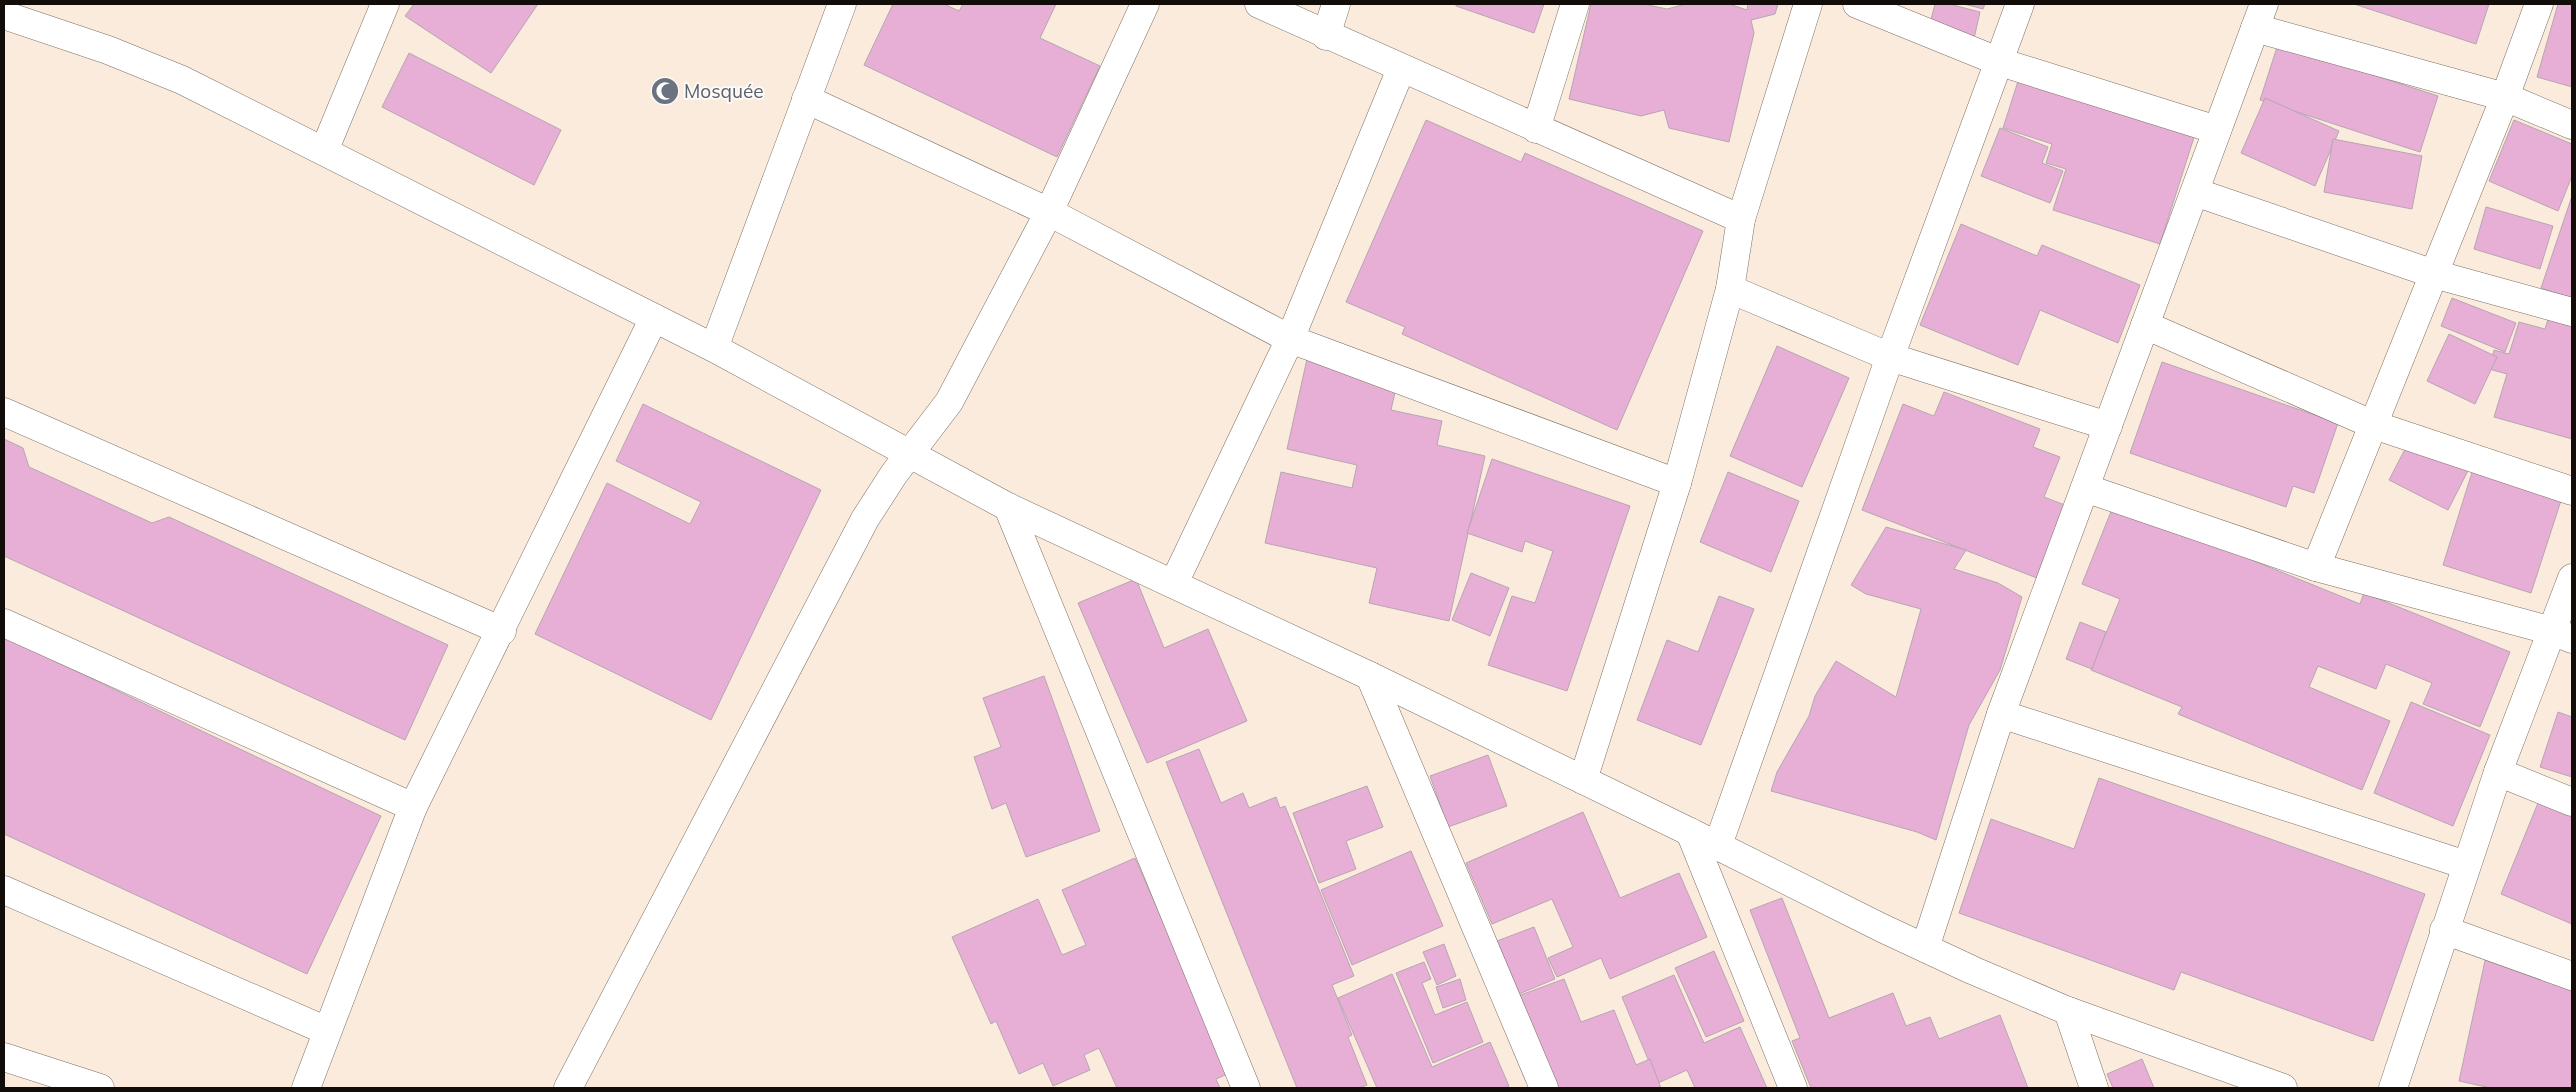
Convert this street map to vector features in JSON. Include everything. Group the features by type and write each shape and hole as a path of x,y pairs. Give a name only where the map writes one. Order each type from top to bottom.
{"street":[{"path":"324,151 386,4"},
{"path":"714,348 842,4"},
{"path":"568,1088 865,519 910,453 949,402 1049,212 1144,4"},
{"path":"1258,4 1326,36 1741,219"},
{"path":"1326,36 1336,4"},
{"path":"1536,129 1575,4"},
{"path":"1583,780 1677,483 1730,289 1741,219 1808,4"},
{"path":"1857,4 2000,62 2217,130"},
{"path":"1718,845 1890,357 2020,4"},
{"path":"2316,567 2505,97 2539,4"},
{"path":"4,15 108,50 182,80 714,348 1008,507 1370,676 1925,948 2068,1011 2283,1088"},
{"path":"1925,948 2001,714 2260,16 2505,97 2572,126"},
{"path":"1174,583 1290,339 1401,69"},
{"path":"806,99 1049,212 1290,339 1677,483"},
{"path":"2195,192 2434,274 2572,312"},
{"path":"1730,289 1890,357 2108,426"},
{"path":"306,1088 414,807 654,318"},
{"path":"2145,325 2374,425 2572,491"},
{"path":"4,412 502,631"},
{"path":"2085,488 2316,567 2562,635"},
{"path":"1008,507 1246,1088"},
{"path":"2393,1088 2498,772 2562,635 2572,578"},
{"path":"4,624 414,807"},
{"path":"1370,676 1544,1088"},
{"path":"2001,714 2466,865"},
{"path":"2498,772 2572,802"},
{"path":"1690,832 1793,1088"},
{"path":"4,890 327,1031"},
{"path":"2444,930 2572,976"},
{"path":"2068,1011 2094,1088"},
{"path":"4,1057 100,1088"}],"building":[{"path":"414,4 538,4 491,73 405,16"},
{"path":"893,4 944,4 959,11 963,4 1056,4 1040,38 1100,66 1057,157 864,65"},
{"path":"1456,4 1544,4 1534,33 1456,6"},
{"path":"1591,4 1643,4 1667,9 1686,4 1729,4 1747,10 1748,4 1778,4 1775,14 1751,20 1754,33 1729,142 1669,128 1664,110 1641,116 1569,99"},
{"path":"1935,4 1949,4 1980,12 1973,43 1928,31"},
{"path":"1964,4 1985,4 1983,9"},
{"path":"2354,4 2489,4 2476,44"},
{"path":"2558,4 2572,4 2572,87 2537,77"},
{"path":"2278,44 2438,96 2420,152 2260,100"},
{"path":"409,53 561,130 534,185 382,107"},
{"path":"2020,75 2196,131 2160,244 2053,210 2066,169 2046,163 2052,144 2003,128"},
{"path":"2265,98 2339,131 2315,186 2241,153"},
{"path":"1426,120 1521,162 1525,153 1703,231 1617,430 1402,334 1405,327 1346,302"},
{"path":"2514,120 2572,144 2572,176 2558,211 2489,181"},
{"path":"2000,128 2048,147 2042,163 2063,171 2050,203 1981,176"},
{"path":"2333,139 2422,156 2412,209 2324,192"},
{"path":"2572,196 2572,298 2541,288"},
{"path":"2486,207 2553,226 2540,269 2474,249"},
{"path":"1961,224 2037,256 2042,245 2140,285 2118,343 2040,310 2018,365 1920,325"},
{"path":"2452,298 2516,323 2505,352 2441,326"},
{"path":"2550,313 2572,320 2572,439 2494,417 2507,374 2489,369 2494,350 2509,354 2519,322 2545,329"},
{"path":"2449,334 2497,357 2475,404 2427,381"},
{"path":"1777,346 1849,378 1802,487 1730,456"},
{"path":"1307,359 1398,379 1391,410 1442,421 1437,445 1485,456 1449,621 1369,603 1377,568 1265,543 1281,472 1352,488 1357,465 1287,449"},
{"path":"2162,362 2338,423 2314,493 2293,486 2286,507 2130,453"},
{"path":"1944,392 2040,429 2033,447 2060,457 2044,497 2070,507 2042,580 1862,510 1903,404 1934,416"},
{"path":"643,404 821,490 711,720 535,634 607,483 690,524 701,502 616,461"},
{"path":"2416,428 2475,457 2448,510 2389,480"},
{"path":"4,439 23,448 29,467 152,523 169,517 448,645 405,740 4,556"},
{"path":"2479,450 2568,479 2531,593 2443,565"},
{"path":"1492,459 1630,506 1567,691 1488,665 1512,596 1535,603 1553,551 1525,541 1522,552 1467,533"},
{"path":"1728,472 1799,501 1771,572 1700,542"},
{"path":"2114,504 2360,604 2364,593 2510,652 2480,727 2423,704 2432,683 2386,664 2376,689 2318,666 2309,687 2390,721 2362,790 2178,714 2182,707 2091,670 2120,599 2082,584"},
{"path":"1886,527 1966,550 1954,569 1998,583 2022,597 2000,670 1969,725 1936,840 1917,832 1771,791 1777,772 1809,716 1815,696 1836,661 1896,697 1921,609 1866,594 1851,585"},
{"path":"1471,573 1509,588 1490,636 1452,620"},
{"path":"1136,579 1164,648 1208,629 1247,721 1147,763 1078,603"},
{"path":"1719,596 1754,609 1701,745 1637,720 1667,640 1698,652"},
{"path":"2080,622 2106,632 2092,669 2066,659"},
{"path":"4,637 381,816 307,974 4,834"},
{"path":"1044,676 1100,831 1026,857 1006,803 992,809 974,757 1001,747 983,698"},
{"path":"2411,702 2490,735 2453,826 2374,793"},
{"path":"2558,712 2572,717 2572,777 2540,767"},
{"path":"1199,749 1221,803 1243,793 1249,808 1276,797 1280,808 1285,806 1354,976 1332,985 1352,1035 1348,1037 1367,1085 1359,1088 1297,1088 1166,762"},
{"path":"1488,755 1507,806 1448,827 1430,776"},
{"path":"2099,778 2425,894 2373,1041 2181,972 2174,990 1959,913 1991,819 2074,849"},
{"path":"1367,786 1383,827 1346,841 1356,869 1319,883 1293,813"},
{"path":"2542,793 2572,806 2572,924 2501,894"},
{"path":"1583,812 1620,898 1679,873 1707,937 1610,979 1601,958 1557,977 1548,958 1573,947 1552,899 1492,924 1466,863"},
{"path":"1411,851 1443,926 1352,965 1321,890"},
{"path":"1135,858 1230,1073 1216,1079 1220,1088 1117,1088 1099,1048 1084,1055 1090,1070 1053,1086 1043,1063 1019,1074 996,1021 991,1024 952,937 1038,899 1062,955 1086,945 1062,890"},
{"path":"1782,898 1829,1018 1893,993 1906,1026 1930,1017 1939,1039 2000,1015 2028,1088 1811,1088 1792,1041 1800,1038 1750,910"},
{"path":"1534,927 1555,979 1519,994 1497,941"},
{"path":"1444,944 1456,976 1437,985 1423,952"},
{"path":"1714,951 1744,1021 1706,1037 1675,968"},
{"path":"2486,956 2572,975 2572,1088 2491,1088 2459,1081"},
{"path":"1424,962 1431,979 1422,983 1435,1015 1467,1002 1483,1042 1433,1063 1396,973"},
{"path":"1392,974 1432,1067 1490,1042 1509,1086 1504,1088 1377,1088 1338,998"},
{"path":"1674,975 1704,1043 1740,1027 1767,1088 1695,1088 1687,1070 1658,1083 1622,997"},
{"path":"1460,979 1466,1000 1443,1008 1436,987"},
{"path":"1564,979 1581,1022 1614,1010 1636,1065 1650,1059 1661,1088 1556,1088 1518,996"},
{"path":"2142,1059 2154,1088 2113,1088 2107,1074"}],"place":[{"name":"Mosquée","path":"665,91"}]}
